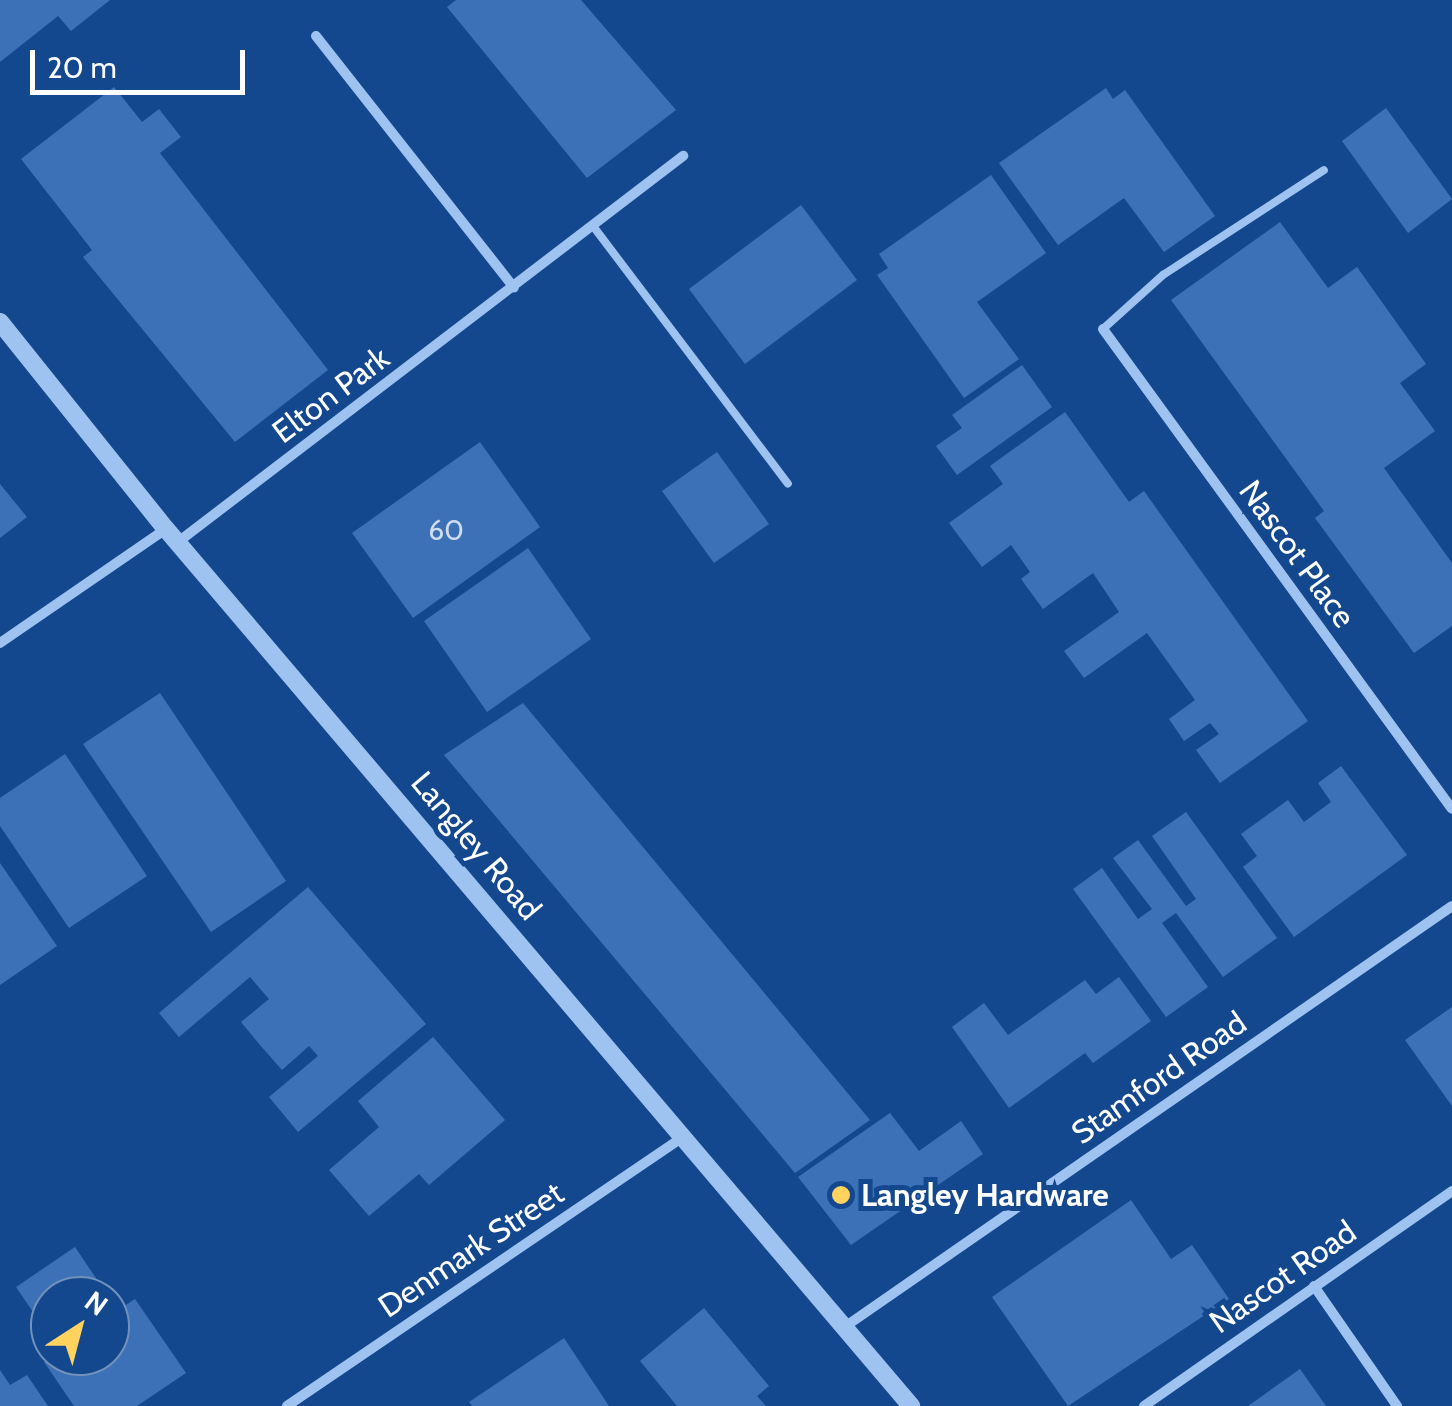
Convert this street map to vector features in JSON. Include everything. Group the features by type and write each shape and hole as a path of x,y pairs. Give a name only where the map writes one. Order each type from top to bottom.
{"street":[{"path":"316,36 514,288"},
{"name":"Elton Park","path":"0,642 172,536 514,288 682,156"},
{"name":"Langley Road","path":"0,322 172,536 912,1406"},
{"name":"Nascot Place","path":"1102,329 1452,808"},
{"name":"Stamford Road","path":"846,1326 1452,906"},
{"name":"Denmark Street","path":"286,1406 684,1136"},
{"name":"Nascot Road","path":"1144,1406 1452,1191"},
{"path":"1314,1286 1398,1406"}],"lane":[{"path":"1102,329 1163,275 1324,170"},
{"path":"593,226 788,484"}],"building":[{"path":"0,0 110,0 71,31 58,16 0,62"},
{"path":"456,0 581,0 676,110 587,178 447,7"},
{"path":"114,87 142,122 159,109 181,137 160,153 328,370 235,442 83,257 92,250 21,159"},
{"path":"1106,88 1113,99 1125,90 1215,216 1164,252 1124,198 1058,245 999,163"},
{"path":"1386,108 1452,199 1408,233 1342,141"},
{"path":"991,175 1046,253 977,302 1019,359 964,398 877,275 888,268 879,254"},
{"path":"801,205 857,280 745,364 689,289"},
{"path":"1280,222 1328,288 1357,267 1426,364 1400,383 1435,431 1384,468 1452,563 1452,626 1414,653 1315,518 1324,511 1171,300"},
{"path":"1022,365 1052,407 957,475 936,446 962,428 952,415"},
{"path":"1065,412 1129,502 1144,491 1308,721 1220,783 1196,750 1219,734 1210,723 1184,741 1169,719 1195,700 1147,633 1084,678 1064,651 1119,612 1093,573 1043,609 1021,579 1030,572 1011,545 982,567 949,523 1003,484 990,466"},
{"path":"480,442 540,527 413,618 352,533"},
{"path":"717,452 769,524 714,563 662,491"},
{"path":"0,484 27,517 0,538"},
{"path":"528,548 591,639 487,712 424,621"},
{"path":"160,693 286,881 211,932 83,744"},
{"path":"523,703 870,1120 795,1173 444,755"},
{"path":"65,754 147,876 69,928 0,826 0,798"},
{"path":"1341,766 1407,855 1294,937 1243,867 1257,856 1241,834 1288,800 1304,822 1331,802 1318,783"},
{"path":"1186,812 1277,938 1223,977 1176,913 1162,923 1208,987 1166,1017 1073,889 1102,868 1138,919 1152,909 1113,858 1138,840 1186,906 1196,899 1152,836"},
{"path":"0,863 57,946 0,985"},
{"path":"308,887 426,1024 298,1132 269,1097 318,1056 309,1046 282,1070 260,1045 241,1022 269,999 250,977 179,1037 159,1013"},
{"path":"1119,977 1151,1021 1093,1063 1085,1053 1009,1108 952,1027 984,1003 1008,1035 1085,980 1096,994"},
{"path":"1452,1007 1452,1106 1405,1040"},
{"path":"433,1037 505,1120 429,1185 419,1174 369,1216 329,1170 379,1127 358,1101"},
{"path":"890,1113 919,1151 961,1121 983,1154 851,1245 798,1177"},
{"path":"1131,1200 1171,1259 1192,1245 1229,1299 1068,1406 992,1297"},
{"path":"75,1247 95,1276 32,1276"},
{"path":"30,1278 30,1308 16,1287"},
{"path":"135,1299 186,1373 137,1406 74,1406 54,1376 130,1376 130,1302"},
{"path":"704,1308 769,1386 757,1396 766,1406 677,1406 640,1361"},
{"path":"564,1338 609,1406 472,1406 469,1402"},
{"path":"1300,1369 1326,1406 1248,1406"},
{"path":"0,1370 10,1385 27,1375 48,1406 0,1406"}],"place":[{"name":"Langley Hardware","path":"841,1195"}]}
